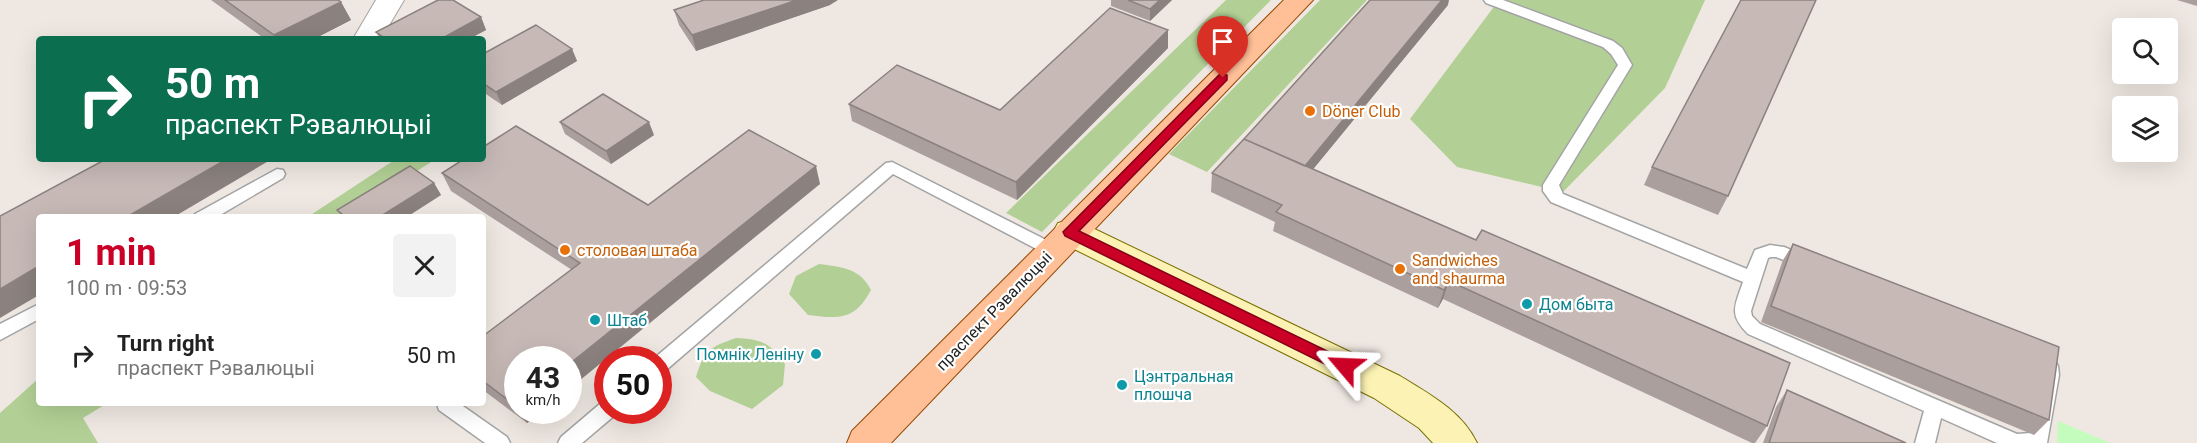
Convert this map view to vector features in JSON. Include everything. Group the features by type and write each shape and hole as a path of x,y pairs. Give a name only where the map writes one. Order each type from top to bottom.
{"main road":[{"name":"праспект Рэвалюцыі","path":"866,443 1299,0"},
{"path":"1061,241 1388,387 1433,417 1458,443"}],"street":[{"path":"369,36 390,0"}],"lane":[{"path":"1491,0 1608,44 1617,51 1625,65 1551,185 1551,190 1557,198 1751,278"},
{"path":"672,354 892,167 1061,241"},
{"path":"208,214 277,174"},
{"path":"1770,250 1778,251 2036,354 2045,359 2050,375 2040,438 2036,441 2015,442 1754,329 1744,319 1742,311 1751,278 1761,254 1770,250"},
{"path":"0,333 36,313"},
{"path":"449,406 500,443"},
{"path":"1925,443 1934,407"},
{"path":"568,443 594,421"}],"green space":[{"path":"1226,0 1271,0 1042,232 1006,213"},
{"path":"1320,0 1367,0 1207,172 1169,154"},
{"path":"1499,0 1705,0 1665,88 1563,192 1457,167 1410,119"},
{"path":"391,162 431,162 349,214 312,214"},
{"path":"819,264 850,270 867,283 871,290 859,307 838,317 808,315 789,294 796,276"},
{"path":"736,338 765,344 775,351 785,364 783,385 752,409 710,391 696,377 709,351"},
{"path":"36,381 36,406 103,406 83,418 98,443 0,443 0,413"},
{"path":"2058,421 2110,443 2057,443"}],"building":[{"path":"225,0 338,0 341,2 274,35"},
{"path":"438,0 453,0 481,17 446,36 382,36 376,32"},
{"path":"704,0 797,0 692,35 674,10"},
{"path":"1128,0 1160,0 1150,9"},
{"path":"1370,0 1442,0 1305,166 1244,139"},
{"path":"1741,0 1816,0 1728,196 1652,167"},
{"path":"1110,8 1168,30 1016,182 849,104 897,65 1000,110"},
{"path":"536,25 572,49 496,92 486,85 486,52"},
{"path":"603,94 649,122 606,151 560,122"},
{"name":"Штаб","path":"516,126 648,205 749,130 816,166 582,354 582,346 504,346 504,397 486,383 486,334 580,263 442,173 459,162 486,162 486,145"},
{"name":"Дом быта","path":"1244,139 1476,240 1482,230 1790,363 1767,426 1449,281 1444,290 1276,212 1282,205 1212,173"},
{"path":"100,162 222,162 132,214 36,214 36,268 0,289 0,216"},
{"path":"410,166 434,183 384,214 342,214 337,210"},
{"path":"1793,244 2059,347 2049,420 1771,306"},
{"path":"1787,390 1906,443 1769,443"}],"place":[{"name":"Döner Club","path":"1310,111"},
{"name":"столовая штаба","path":"565,250"},
{"name":"Sandwiches and shaurma","path":"1400,269"},
{"name":"Дом быта","path":"1527,304"},
{"name":"Штаб","path":"595,320"},
{"name":"Помнік Леніну","path":"816,354"},
{"name":"Цэнтральная плошча","path":"1122,385"}],"route":[{"path":"1223,78 1070,232 1345,366"}]}
